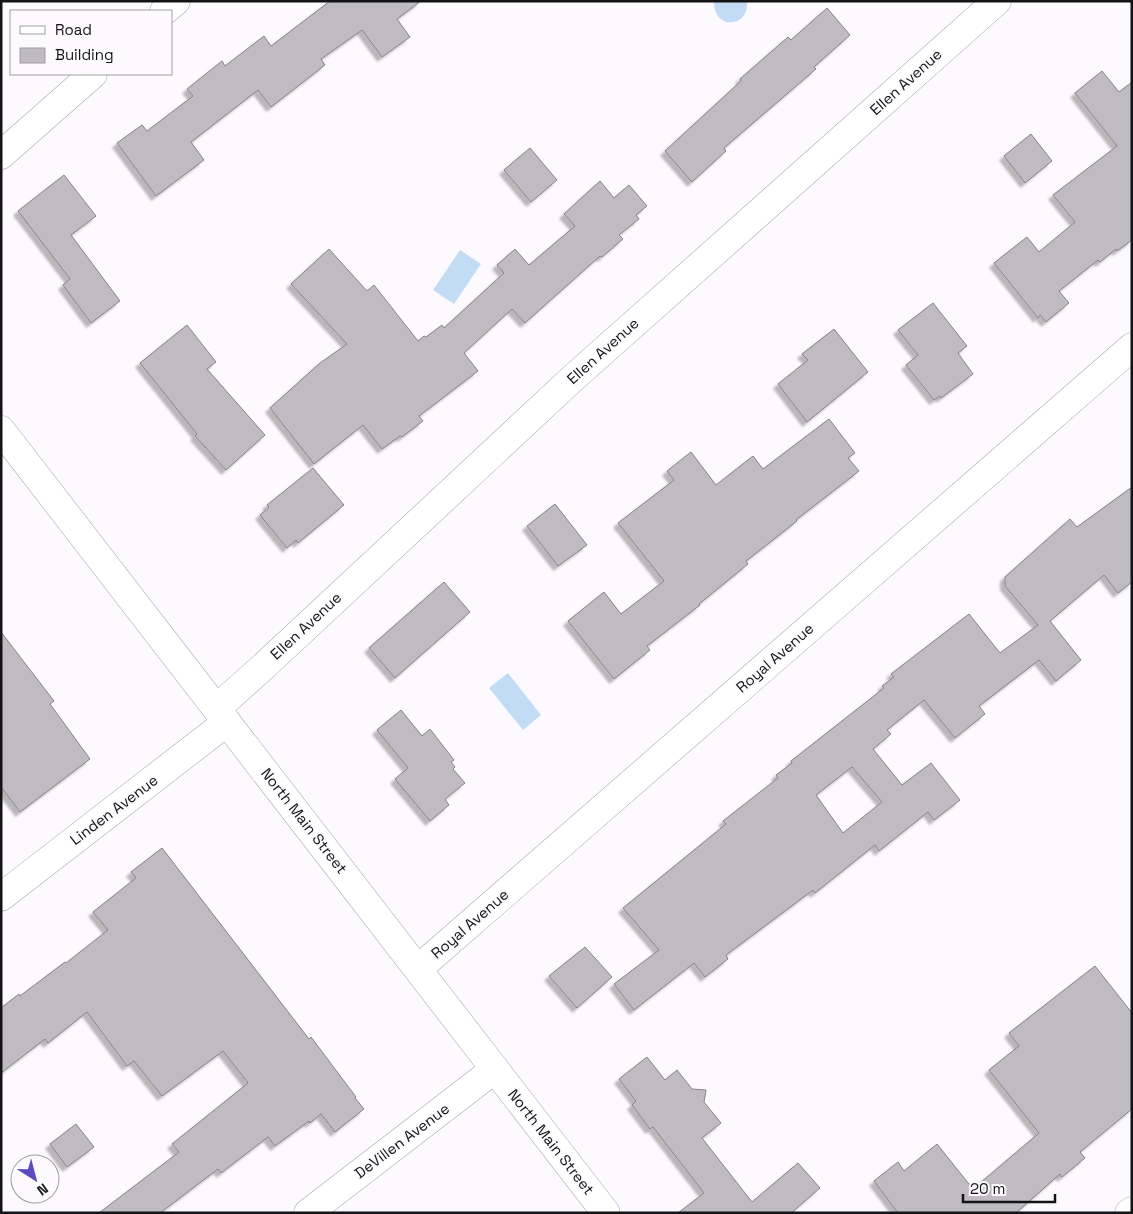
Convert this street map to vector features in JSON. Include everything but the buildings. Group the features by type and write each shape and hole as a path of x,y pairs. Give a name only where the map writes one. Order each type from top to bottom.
{"street":[{"path":"165,10 176,1"},
{"name":"Ellen Avenue","path":"222,715 263,667 572,379 997,1"},
{"path":"1,155 92,75"},
{"name":"Royal Avenue","path":"418,969 1132,347"},
{"name":"North Main Street","path":"1,430 606,1213"},
{"name":"Linden Avenue","path":"1,897 222,715"},
{"name":"DeVillen Avenue","path":"308,1213 495,1069"}],"water":[{"path":"714,1 747,1 746,10 743,17 738,21 725,21 715,11"},
{"path":"460,250 481,264 454,304 433,290"},
{"path":"508,673 541,715 523,730 489,688"}]}
